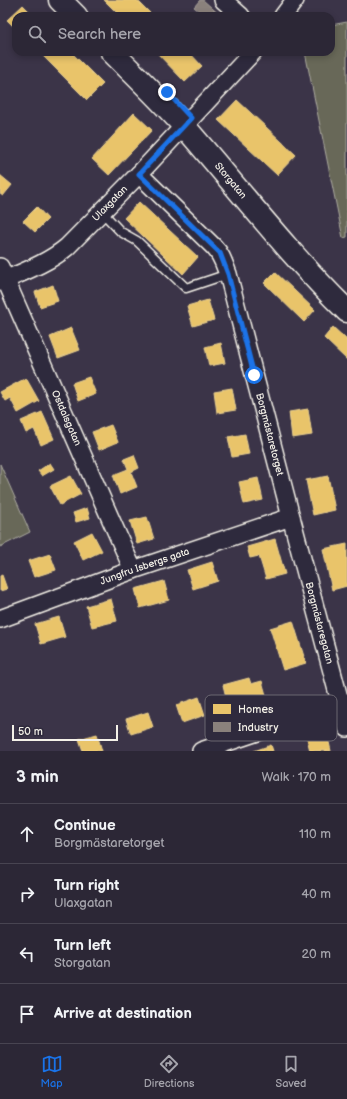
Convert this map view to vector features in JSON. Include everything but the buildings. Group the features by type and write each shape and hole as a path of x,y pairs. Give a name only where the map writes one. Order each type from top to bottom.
{"main road":[{"name":"Storgatan","path":"116,56 159,99 187,122 347,294"},
{"name":"Storgatan","path":"130,56 187,122 293,253 347,311"}],"street":[{"path":"223,0 236,12"},
{"path":"286,12 295,0"},
{"name":"Ulaxgatan","path":"2,276 49,260 58,254 139,174 249,56"},
{"name":"Borgmästaretorget","path":"139,174 220,253 228,274 291,517"},
{"name":"Ostdalsgatan","path":"2,276 133,570"},
{"name":"Jungfru Isbergs gata","path":"0,619 133,570 291,517"},
{"name":"Borgmästaregatan","path":"291,517 344,703 347,728"},
{"path":"201,751 231,741"}],"lane":[{"path":"102,212 121,232 137,241 186,288 228,274"}],"green space":[{"path":"347,22 347,237 343,238 306,56 335,56 335,24"},
{"path":"0,464 30,532 0,547"}],"route":[{"path":"167,92 191,118 139,174 220,253 228,274 254,375"}]}
